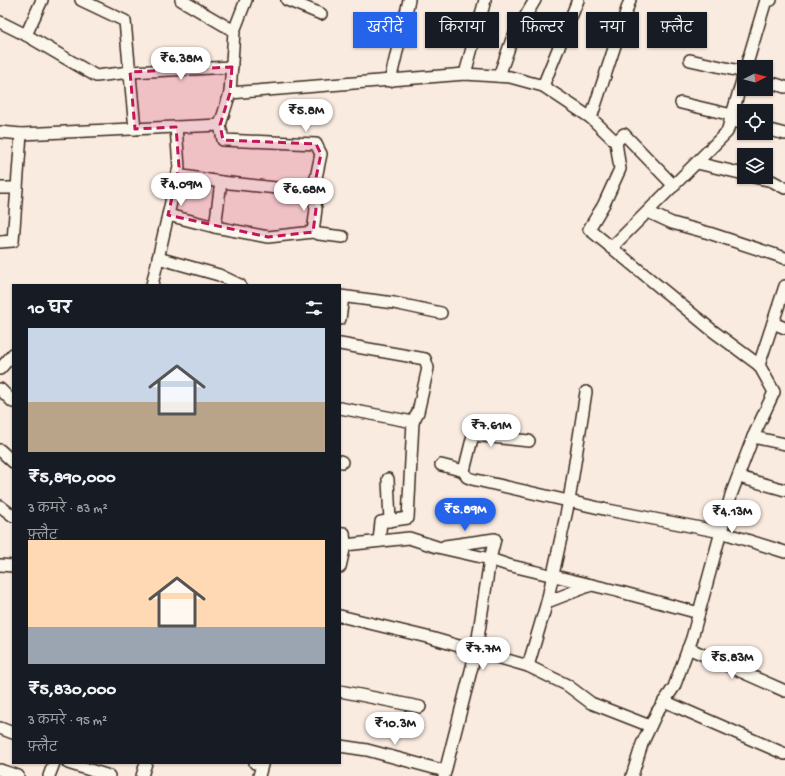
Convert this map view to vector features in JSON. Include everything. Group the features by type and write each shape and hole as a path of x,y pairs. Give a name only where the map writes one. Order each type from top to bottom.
{"street":[{"path":"26,35 42,0"},
{"path":"80,0 125,21 136,129"},
{"path":"181,0 234,31"},
{"path":"246,0 234,31 230,93 220,125 222,140 316,144 322,154 313,192 316,209 314,232"},
{"path":"288,0 321,14"},
{"path":"390,81 409,0"},
{"path":"465,74 485,0"},
{"path":"499,76 512,39 535,0"},
{"path":"543,86 578,0"},
{"path":"591,118 630,0"},
{"path":"762,0 771,0"},
{"path":"748,60 766,0"},
{"path":"0,22 26,35 96,76 130,72 232,67"},
{"path":"690,60 737,72"},
{"path":"230,93 465,74 510,77 543,86 591,118 616,142 620,169 604,204 589,229 759,365 774,392 785,396"},
{"path":"773,83 785,87"},
{"path":"611,248 727,132 738,96"},
{"path":"681,103 737,121"},
{"path":"0,132 21,134 220,125"},
{"path":"152,284 179,167 176,127"},
{"path":"773,131 785,134"},
{"path":"0,242 13,241 21,134"},
{"path":"616,142 624,134 674,186"},
{"path":"697,163 737,172"},
{"path":"177,175 221,182 313,192"},
{"path":"215,228 221,182"},
{"path":"773,182 785,188"},
{"path":"0,188 17,188"},
{"path":"648,212 672,223 709,233 785,258"},
{"path":"168,215 215,228 268,237 314,232 343,237"},
{"path":"158,258 219,275 238,284"},
{"path":"759,365 785,286"},
{"path":"341,297 394,303 441,313"},
{"path":"773,323 785,328"},
{"path":"341,344 425,358 428,368 418,412 414,422 408,518 381,522 380,541"},
{"path":"0,369 8,354"},
{"path":"0,389 12,401"},
{"path":"528,666 547,602 569,501 586,392"},
{"path":"632,776 642,744 650,726 674,687 699,613 721,532 739,477 753,437 774,392"},
{"path":"341,408 414,422"},
{"path":"529,441 473,435 464,471 467,477 569,501 721,532 785,552"},
{"path":"753,437 785,444"},
{"path":"0,450 12,461"},
{"path":"441,465 464,471"},
{"path":"739,477 785,490"},
{"path":"388,479 390,521"},
{"path":"0,506 12,515"},
{"path":"341,533 344,533 345,545 341,563"},
{"path":"345,545 409,538 437,547 591,584 699,613"},
{"path":"341,746 368,750 444,774 476,651 490,559 495,539 437,547"},
{"path":"0,565 12,566"},
{"path":"547,602 591,584"},
{"path":"341,616 528,666 567,685 591,703 650,726"},
{"path":"688,648 785,691"},
{"path":"341,691 420,707"},
{"path":"664,701 785,754"},
{"path":"0,728 12,733"},
{"path":"49,776 54,764"},
{"path":"71,764 109,776"},
{"path":"142,776 146,764"},
{"path":"257,764 262,766 259,776"},
{"path":"0,770 18,776"}],"highlighted area":[{"path":"232,67 230,93 220,125 223,140 316,144 321,154 313,192 316,209 313,232 268,237 168,215 179,167 176,127 135,129 130,72"}]}
